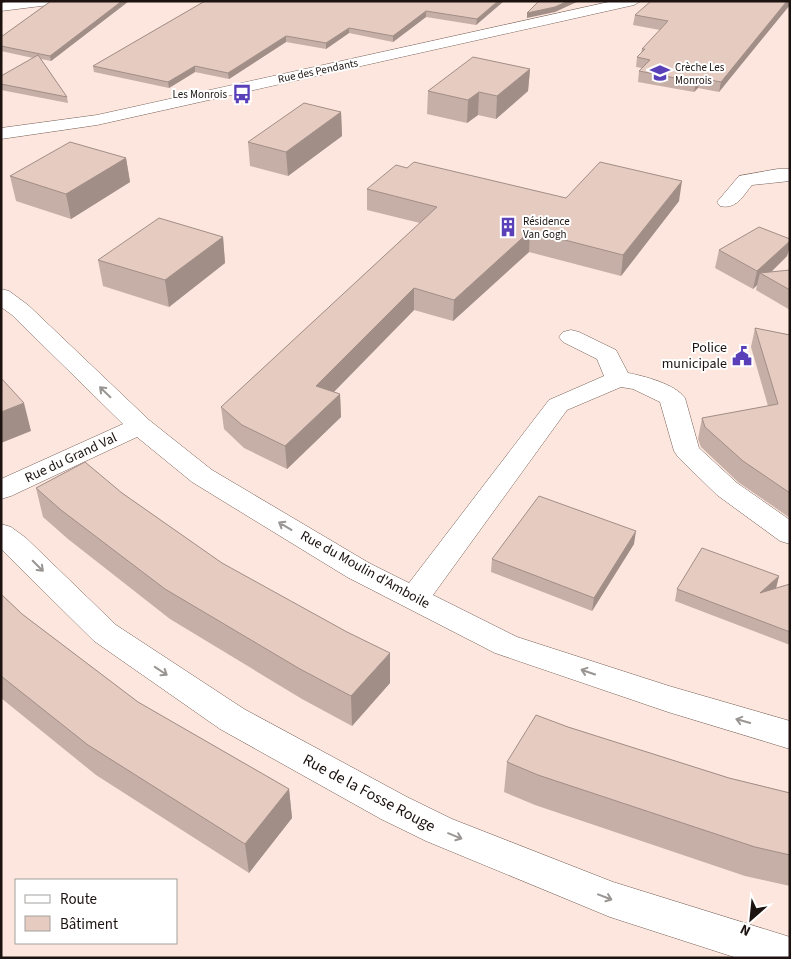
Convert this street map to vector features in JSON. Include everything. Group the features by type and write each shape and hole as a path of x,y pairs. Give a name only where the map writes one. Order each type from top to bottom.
{"street":[{"path":"1,7 49,1"},
{"name":"Rue des Pendants","path":"1,134 97,120 634,1"},
{"path":"727,202 746,180 790,175"},
{"name":"Rue du Moulin d'Amboile","path":"1,296 20,310 140,426 202,476 358,570 506,645 668,699 790,735"},
{"path":"571,337 607,355 618,379"},
{"path":"414,598 558,405 618,379 640,384 672,398 687,451 727,489 790,534"},
{"name":"Rue du Grand Val","path":"1,490 140,426"},
{"name":"Rue de la Fosse Rouge","path":"1,534 16,546 105,632 232,720 394,808 439,830 610,899 790,956"}],"building":[{"path":"51,1 122,1 50,56 1,46 1,37"},
{"path":"205,1 498,1 477,19 426,11 393,36 349,28 326,43 286,36 228,73 195,66 168,82 93,66"},
{"path":"539,1 568,1 555,7 527,13"},
{"path":"651,1 787,1 721,82 699,78 696,82 639,71 650,60 637,57 668,21 635,15"},
{"path":"38,55 67,97 1,84 1,76"},
{"path":"473,57 530,69 497,96 479,92 468,100 428,91"},
{"path":"304,103 341,112 286,152 248,142"},
{"path":"70,142 126,158 66,194 10,176"},
{"path":"414,162 566,198 600,162 682,181 623,255 530,231 454,300 414,288 316,386 340,394 285,446 242,425 221,407 437,207 367,189 396,165 407,168"},
{"path":"159,218 223,237 165,280 98,260"},
{"path":"759,227 790,239 790,241 757,271 719,250"},
{"path":"790,270 790,290 760,273"},
{"path":"755,328 790,335 790,493 743,461 705,427 702,418 778,404"},
{"path":"1,378 24,403 1,412"},
{"path":"85,462 122,493 222,563 347,632 390,653 351,696 300,669 165,589 61,510 36,488"},
{"path":"539,496 636,531 594,598 492,559"},
{"path":"702,548 779,576 760,593 790,584 790,632 677,589"},
{"path":"1,594 22,614 138,702 289,789 245,844 88,745 1,676"},
{"path":"536,715 729,778 790,793 790,855 755,847 538,775 507,762"}],"place":[{"name":"Crèche Les Monrois","path":"660,73"},
{"name":"Les Monrois","path":"242,94"},
{"name":"Résidence Van Gogh","path":"508,227"},
{"name":"Police municipale","path":"742,356"}]}
